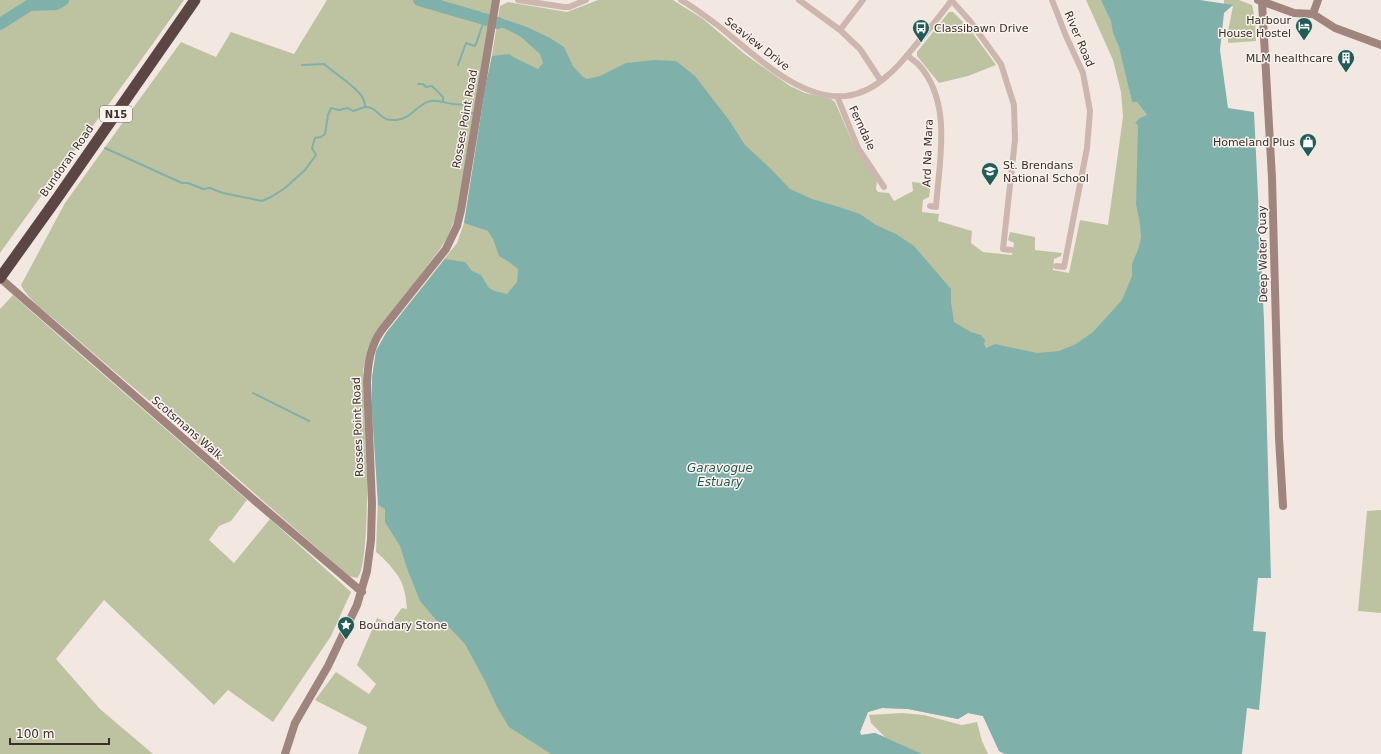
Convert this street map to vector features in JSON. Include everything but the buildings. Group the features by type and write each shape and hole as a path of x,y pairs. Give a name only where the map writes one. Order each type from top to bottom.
{"highway":[{"name":"Bundoran Road","path":"0,278 195,0"}],"street":[{"name":"Rosses Point Road","path":"284,754 295,723 332,658 362,592 368,571 372,504 366,382 367,366 375,340 446,249 457,226 461,210 496,0"},
{"path":"518,0 569,7 586,0"},
{"name":"Seaview Drive","path":"681,0 717,24 770,68 785,78 800,86 837,96 854,95 881,81 889,75 908,55 952,1"},
{"path":"799,0 840,30 860,49 881,81"},
{"path":"840,30 863,0"},
{"name":"River Road","path":"1052,0 1066,36 1084,74 1090,111 1087,148 1064,267 1056,266"},
{"path":"1313,14 1318,0"},
{"path":"952,1 970,21 1001,64 1014,105 1015,140 1003,249 1011,250"},
{"path":"1260,1 1294,13 1313,14 1335,28 1381,45"},
{"name":"Deep Water Quay","path":"1260,1 1272,178 1279,430 1283,506"},
{"name":"Ard Na Mara","path":"908,55 919,65 934,90 939,111 940,142 936,207 930,206"},
{"name":"Ferndale","path":"837,96 858,148 884,187"},
{"name":"Scotsmans Walk","path":"0,278 111,376 362,592"}],"green space":[{"path":"0,0 184,0 0,253"},
{"path":"327,0 416,0 461,17 489,22 457,213 447,238 440,249 374,336 368,348 363,371 367,484 366,522 361,572 357,578 349,576 190,437 192,430 188,426 184,430 39,307 28,296 21,285 65,203 181,42 216,57 231,32 294,54"},
{"path":"436,0 493,0 490,15 482,12 476,13"},
{"name":"Garavogue Estuary","path":"598,0 673,0 703,19 746,55 790,86 805,93 831,99 835,102 855,148 877,180 876,189 878,192 889,193 894,201 913,191 912,182 931,184 929,197 923,200 922,212 939,214 938,221 972,231 971,243 983,252 1012,255 1014,243 1008,240 1010,232 1035,237 1035,250 1062,253 1061,256 1054,259 1053,270 1069,273 1080,220 1108,225 1123,117 1121,92 1113,60 1086,0 1107,0 1132,102 1137,102 1147,115 1165,213 1005,754 999,751 983,716 968,713 958,719 908,709 882,708 868,712 860,732 861,735 875,733 885,737 871,723 869,715 902,713 924,715 962,725 977,722 982,741 988,754 358,754 367,727 315,700 336,672 369,694 376,684 357,665 377,618 390,624 402,608 407,609 403,585 389,564 376,552 378,496 372,410 372,378 376,351 386,333 457,243 464,223 500,6 508,2 567,12"},
{"path":"1224,0 1239,0 1252,5 1255,18 1256,41 1228,43 1228,31 1233,6 1224,4"},
{"path":"949,12 953,12 969,28 996,65 968,76 939,83 917,56 917,52"},
{"path":"13,295 247,500 231,521 219,526 209,540 234,563 270,519 351,592 331,636 273,722 228,690 214,705 104,600 56,659 100,709 153,754 0,754 0,309"},
{"path":"1381,510 1381,613 1358,611 1367,511"}],"water":[{"name":"Garavogue Estuary","path":"1101,0 1200,0 1233,5 1224,13 1220,50 1228,108 1254,112 1264,320 1271,578 1258,578 1253,631 1266,632 1259,710 1247,708 1242,754 1005,754 999,751 983,716 968,713 958,719 908,709 882,708 868,712 860,732 861,735 875,733 922,754 551,754 509,727 497,707 465,644 447,625 437,621 420,601 400,546 385,522 385,509 378,505 372,410 372,378 376,351 386,333 445,259 465,262 472,271 481,275 489,288 495,291 507,294 517,282 518,269 499,256 493,239 488,231 464,223 486,83 492,56 509,54 538,69 543,63 540,54 521,37 498,26 498,17 527,27 550,38 564,47 573,66 582,76 587,79 600,76 626,63 655,60 676,61 695,76 729,120 745,145 790,189 812,199 860,214 876,225 896,234 914,246 951,289 954,322 971,332 981,335 985,340 984,344 986,348 995,344 1037,353 1059,351 1076,344 1093,332 1122,300 1132,276 1132,264 1139,247 1141,237 1136,204 1138,125 1135,123 1140,118 1147,115 1137,102 1132,102 1119,47 1113,33 1111,21"}],"waterway":[{"path":"0,24 30,5 56,4 63,0"},
{"path":"419,0 498,23"},
{"path":"458,65 466,43 475,46 482,26 486,20"},
{"path":"302,65 324,64 356,89 363,98 365,107"},
{"path":"418,84 423,84 426,87 432,86 443,97 443,102"},
{"path":"105,148 182,183 188,183 203,189 210,188 223,193 262,201 285,188 305,170 316,155 312,148 315,138 321,137 325,134 328,115 331,108 339,110 348,108 353,111 368,107 386,119 396,120 402,119 411,114 426,102 439,101 455,105 464,104 468,111 474,114"},
{"path":"253,393 309,421"}],"place":[{"name":"Harbour House Hostel","path":"1304,41"},
{"name":"Classibawn Drive","path":"921,43"},
{"name":"MLM healthcare","path":"1346,73"},
{"name":"Homeland Plus","path":"1308,157"},
{"name":"St. Brendans National School","path":"990,186"},
{"name":"Boundary Stone","path":"346,640"}]}
